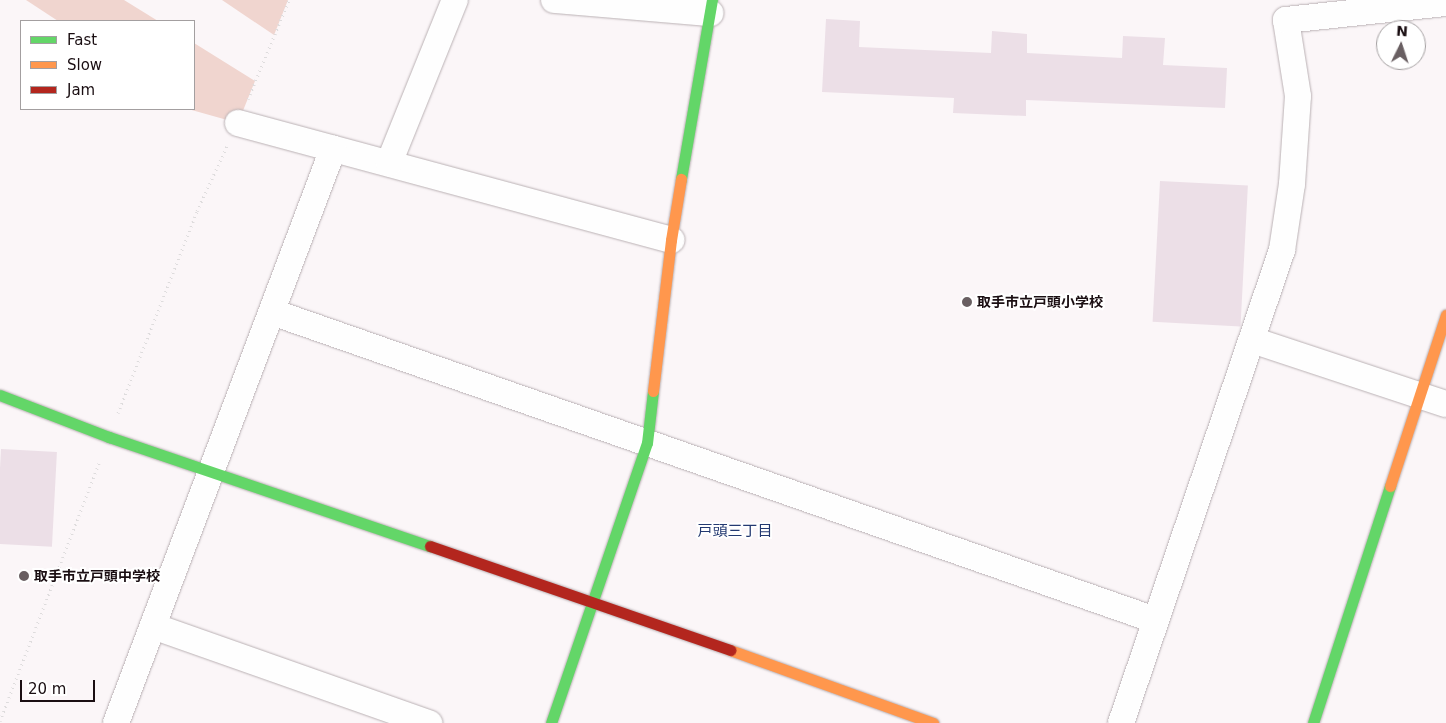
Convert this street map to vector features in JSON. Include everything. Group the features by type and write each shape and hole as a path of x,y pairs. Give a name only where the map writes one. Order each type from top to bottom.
{"street":[{"path":"389,163 455,0"},
{"path":"551,723 647,443 671,240 711,6 554,0"},
{"path":"1121,723 1282,250 1292,184 1298,96 1286,20 1446,3"},
{"path":"238,123 671,240"},
{"path":"116,723 333,149"},
{"path":"272,312 1155,620"},
{"path":"1313,723 1446,315"},
{"path":"1252,340 1446,404"},
{"path":"0,395 109,437 594,601 932,723"},
{"path":"153,626 429,723"}],"path":[{"path":"0,721 197,210 238,123 289,0"}],"shaded area":[{"path":"26,0 124,0 156,20 56,20"},
{"path":"222,0 288,0 274,35"},
{"path":"195,44 255,81 238,123 192,110 195,110"}],"building":[{"path":"826,19 860,21 859,47 991,53 992,31 1027,34 1027,53 1122,58 1123,36 1165,38 1163,65 1227,68 1225,108 1026,100 1026,116 953,113 954,98 822,92"},
{"path":"1160,181 1248,186 1241,326 1153,322"},
{"path":"1,449 57,452 52,547 0,544"}],"traffic: fast":[{"path":"681,179 712,0"},
{"path":"551,723 647,443 653,391"},
{"path":"0,395 109,437 430,546"},
{"path":"1313,723 1390,486"}],"traffic: slow":[{"path":"653,391 671,240 681,179"},
{"path":"1390,486 1446,315"},
{"path":"730,650 933,723"}],"traffic: jam":[{"path":"430,546 730,650"}],"place":[{"name":"取手市立戸頭小学校","path":"967,302"},
{"name":"取手市立戸頭中学校","path":"24,576"}],"district":[{"name":"戸頭三丁目","path":"735,532"}]}
